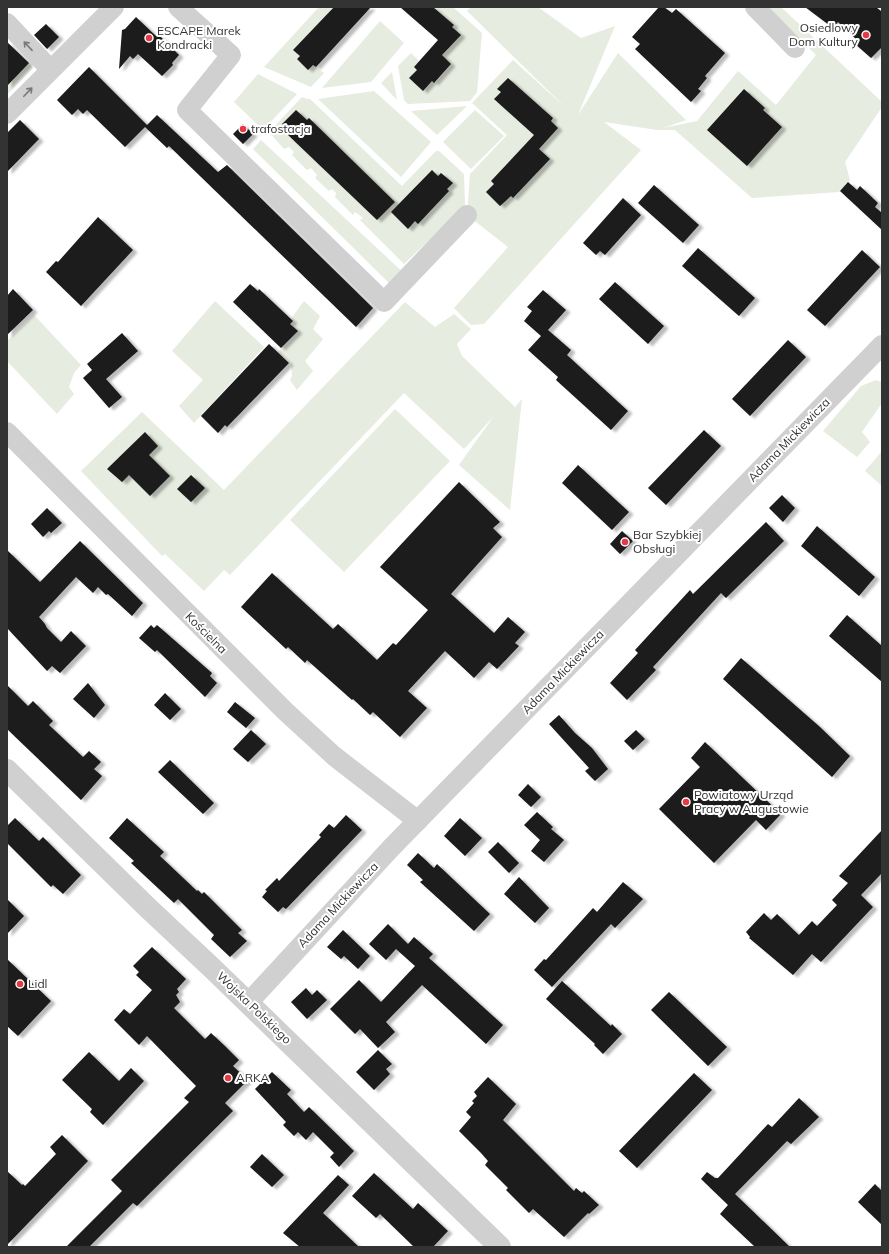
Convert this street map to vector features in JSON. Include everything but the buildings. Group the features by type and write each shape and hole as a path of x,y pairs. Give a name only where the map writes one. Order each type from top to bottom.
{"street":[{"path":"7,114 50,69 114,7"},
{"path":"178,7 231,55 187,110 384,302 467,215"},
{"path":"756,7 795,48"},
{"path":"7,23 50,69"},
{"name":"Adama Mickiewicza","path":"248,1003 418,821 879,352"},
{"name":"Kościelna","path":"7,432 285,711 334,756 418,821"},
{"name":"Wojska Polskiego","path":"7,770 500,1247"}],"shaded area":[{"path":"319,7 334,7 294,50 300,56 297,59 308,70 313,65 324,73 311,87 264,67"},
{"path":"433,7 453,7 482,33 477,92 470,101 408,104 404,100 398,66 411,53 419,61 414,67 417,70 409,78 423,91 432,81 435,83 451,65 442,55 453,25"},
{"path":"471,7 538,7 581,38 615,26 578,115 618,53 686,120 663,128 697,121 738,71 776,105 816,55 768,7 781,7 882,102 882,107 845,162 850,180 839,192 752,198 675,130 657,130 604,122 641,150 484,324 471,325 454,308 508,247 467,215 470,174 507,135 472,103 513,60 566,108 467,11"},
{"path":"380,21 404,43 371,82 322,88"},
{"path":"7,42 33,68 7,95"},
{"path":"392,72 397,100 381,83"},
{"path":"258,74 297,94 263,130 234,102"},
{"path":"374,91 431,142 401,177 318,99"},
{"path":"302,97 310,99 402,186 436,151 439,151 464,174 465,206 404,264 360,220 363,218 355,212 353,215 335,197 336,193 332,189 329,191 315,178 317,175 311,168 307,170 292,155 294,152 289,147 284,149 269,132"},
{"path":"467,106 437,135 411,111"},
{"path":"475,110 504,136 471,169 443,142"},
{"path":"261,140 407,276 390,284 253,149"},
{"path":"215,301 264,347 194,423 179,406 203,380 172,351"},
{"path":"304,301 320,316 313,329 323,339 305,361 313,371 297,390 290,380 292,376 291,364 278,352 298,331 290,324 293,316"},
{"path":"405,302 435,327 454,314 471,329 457,344 462,356 515,407 522,399 510,510 459,465 494,416 464,449 404,393 230,575 224,570 204,591 165,554 162,556 81,471 142,412 224,490"},
{"path":"34,315 81,365 74,373 69,387 74,394 57,414 7,361 7,341"},
{"path":"876,380 882,382 882,403 862,432 870,442 857,457 823,431 861,386"},
{"path":"395,409 450,461 344,572 290,520"},
{"path":"882,451 882,486 865,471"}],"place":[{"name":"Osiedlowy Dom Kultury","path":"866,35"},
{"name":"ESCAPE Marek Kondracki","path":"149,38"},
{"name":"trafostacja","path":"243,129"},
{"name":"Bar Szybkiej Obsługi","path":"625,542"},
{"name":"Powiatowy Urząd Pracy w Augustowie","path":"686,802"},
{"name":"Lidl","path":"20,984"},
{"name":"ARKA","path":"228,1078"}]}
